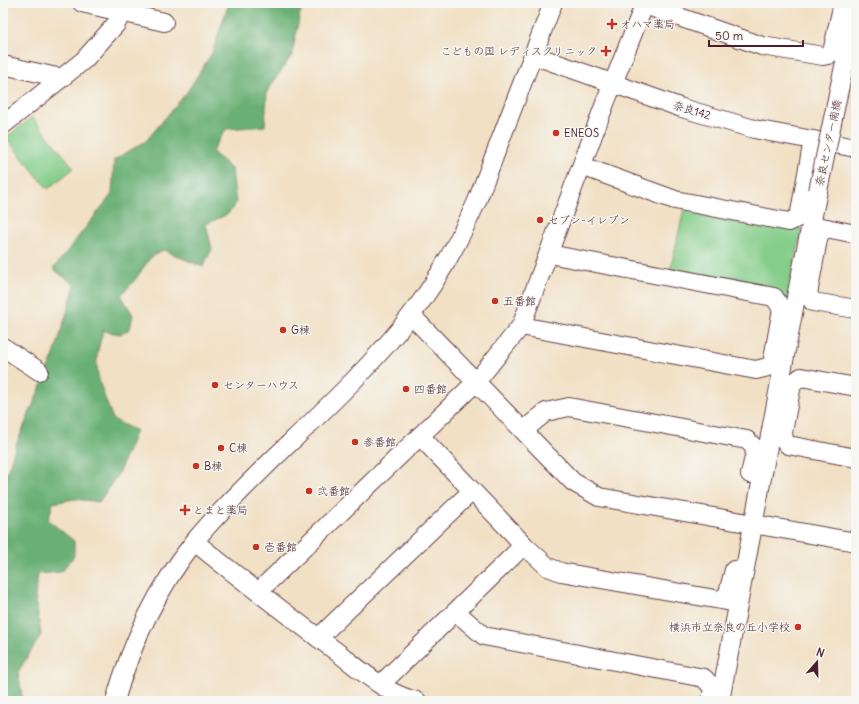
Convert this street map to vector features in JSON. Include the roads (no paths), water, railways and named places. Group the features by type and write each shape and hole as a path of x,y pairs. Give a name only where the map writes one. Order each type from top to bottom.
{"street":[{"path":"82,3 125,8 164,22"},
{"path":"115,701 129,659 154,604 167,582 195,542 246,485 340,395 380,352 411,315 442,269 470,217 553,3"},
{"path":"258,592 476,382 521,326 613,83 645,4 762,46 823,56 832,52 843,3"},
{"name":"奈良センター南橋","path":"812,223 851,35 851,26 856,3"},
{"path":"3,125 84,60 116,24 125,8"},
{"name":"奈良142","path":"533,55 682,108 754,129 856,148"},
{"path":"3,65 61,78"},
{"path":"711,701 730,602 728,593 769,442 775,370 804,300 808,294 819,234 812,223 813,140"},
{"path":"582,166 675,200 789,222 812,223 856,234"},
{"path":"549,254 774,297 782,309 772,364 775,370"},
{"path":"804,300 856,310"},
{"path":"411,315 573,482 599,497 856,542"},
{"path":"521,326 756,370 775,370 801,377 856,387"},
{"path":"3,347 39,371"},
{"path":"788,445 784,440 783,432 792,384 801,377"},
{"path":"524,430 546,412 569,407 747,440 788,445 856,458"},
{"path":"420,436 524,545 548,567 561,572 730,602"},
{"path":"747,440 754,447 747,522"},
{"path":"318,638 472,491"},
{"path":"195,542 318,638 381,684 410,700 417,701"},
{"path":"381,684 524,545"},
{"path":"456,612 484,636 704,678 716,679"},
{"path":"716,679 720,701"}],"place":[{"name":"オハマ薬局","path":"612,24"},
{"name":"こどもの国 レディスクリニック","path":"606,51"},
{"name":"ENEOS","path":"556,133"},
{"name":"セブン-イレブン","path":"540,220"},
{"name":"五番館","path":"495,301"},
{"name":"G棟","path":"283,330"},
{"name":"センターハウス","path":"215,385"},
{"name":"四番館","path":"406,389"},
{"name":"参番館","path":"355,442"},
{"name":"C棟","path":"221,448"},
{"name":"B棟","path":"196,466"},
{"name":"弐番館","path":"309,491"},
{"name":"とまと薬局","path":"185,510"},
{"name":"壱番館","path":"256,547"},
{"name":"横浜市立奈良の丘小学校","path":"798,627"}]}
